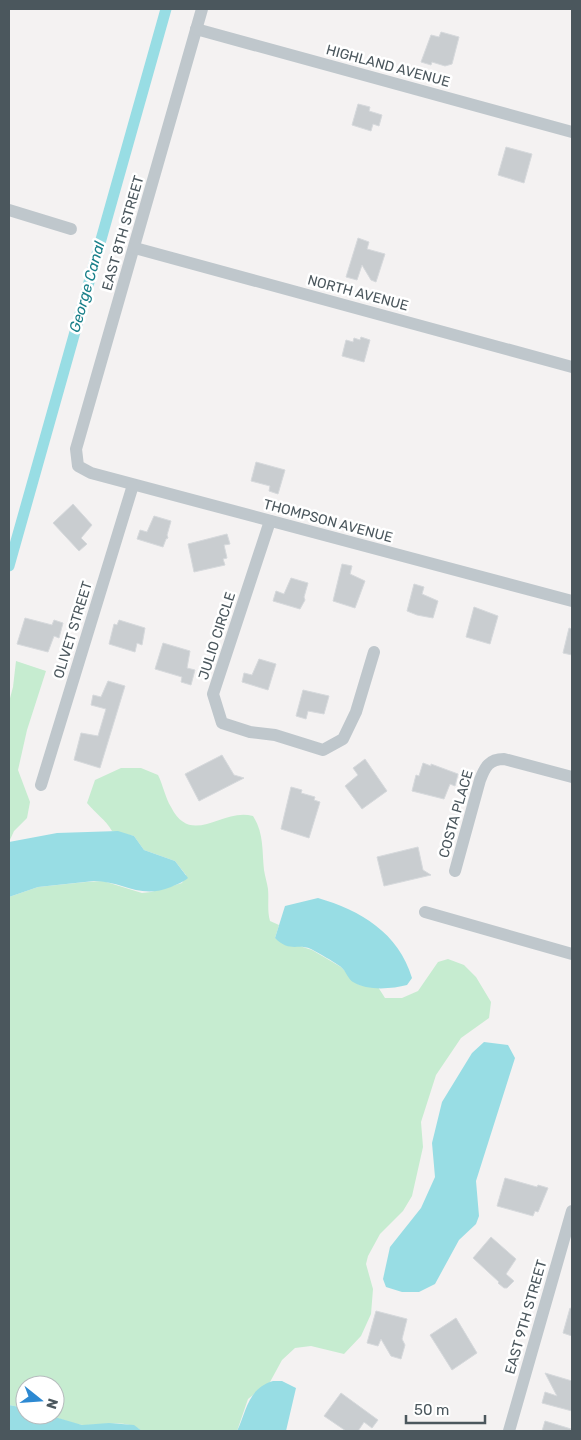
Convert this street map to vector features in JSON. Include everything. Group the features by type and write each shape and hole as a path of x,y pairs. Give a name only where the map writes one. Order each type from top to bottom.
{"street":[{"name":"EAST 8TH STREET","path":"78,466 76,449 202,9"},
{"name":"HIGHLAND AVENUE","path":"196,30 572,132"},
{"path":"9,210 71,229"},
{"name":"NORTH AVENUE","path":"135,248 572,367"},
{"name":"THOMPSON AVENUE","path":"78,466 91,473 133,485 572,601"},
{"name":"OLIVET STREET","path":"41,785 133,485"},
{"name":"JULIO CIRCLE","path":"270,521 213,694 222,723 250,732 275,735 322,750 343,739 356,712 374,652"},
{"name":"COSTA PLACE","path":"455,872 480,780 485,767 490,762 496,759 504,759 572,777"},
{"path":"425,912 572,954"},
{"name":"EAST 9TH STREET","path":"509,1431 572,1211"}],"green space":[{"path":"16,661 46,671 27,730 18,770 30,802 27,818 14,831 9,842 9,702"},
{"path":"121,768 141,768 158,775 171,807 179,819 188,824 208,824 241,815 253,816 257,822 262,842 264,870 268,889 269,917 270,921 279,925 275,938 312,950 341,967 359,985 378,987 385,998 402,998 418,991 438,962 448,959 464,965 476,977 491,1002 489,1018 461,1038 436,1075 421,1122 423,1147 412,1196 403,1211 380,1234 368,1256 366,1264 373,1289 371,1314 361,1336 344,1354 311,1346 295,1348 282,1360 270,1382 248,1399 237,1431 142,1431 129,1425 83,1425 65,1420 65,1375 15,1375 15,1406 9,1405 9,897 38,887 103,881 142,893 151,892 182,883 186,875 175,861 144,850 134,836 112,831 87,803 95,780"}],"water":[{"path":"118,831 134,836 144,850 175,861 188,878 171,887 150,892 94,881 38,887 9,897 9,842 57,833"},
{"path":"318,898 349,909 388,936 406,962 412,978 407,985 380,988 365,987 351,981 339,965 317,952 306,947 289,946 280,943 275,938 285,906"},
{"path":"484,1042 508,1045 515,1058 476,1181 479,1216 476,1224 459,1240 435,1284 419,1292 402,1292 386,1287 383,1279 390,1247 421,1208 435,1177 432,1143 442,1102 472,1053"},
{"path":"273,1381 282,1381 296,1388 286,1431 237,1431 253,1395 258,1389"},
{"path":"9,1405 15,1406 15,1425 65,1425 65,1420 82,1425 109,1423 134,1425 142,1431 9,1431"}],"building":[{"path":"441,32 459,37 452,64 445,66 432,62 431,65 421,62 431,35 439,37"},
{"path":"358,104 370,107 369,111 382,115 379,126 373,124 371,131 352,125"},
{"path":"506,147 532,154 524,183 498,175"},
{"path":"358,238 369,242 367,249 385,254 376,282 371,280 362,265 357,280 346,277"},
{"path":"361,337 370,340 364,362 342,356 346,340 353,342 354,338 360,340"},
{"path":"256,462 285,470 278,494 269,491 270,486 251,481"},
{"path":"73,504 92,525 81,538 87,544 79,551 53,523"},
{"path":"154,516 171,521 167,535 168,538 163,547 137,539 140,530 147,532"},
{"path":"227,534 230,544 224,545 227,558 223,559 225,565 194,572 188,544"},
{"path":"342,564 352,566 350,574 365,581 355,608 333,601"},
{"path":"291,578 308,583 304,597 305,600 300,609 273,601 276,591 284,594"},
{"path":"414,584 424,587 422,594 438,601 433,618 407,611"},
{"path":"474,607 498,616 490,644 466,637"},
{"path":"25,618 52,625 54,620 63,623 59,638 54,636 48,652 17,644"},
{"path":"119,620 145,628 142,645 137,643 135,652 109,644 114,624 117,625"},
{"path":"569,628 572,629 572,655 563,653"},
{"path":"163,643 190,651 187,668 195,670 191,685 181,682 182,677 155,669"},
{"path":"259,659 276,664 268,690 242,682 244,673 252,675"},
{"path":"108,681 125,686 100,768 74,760 81,733 98,736 106,709 91,705 93,695 101,697"},
{"path":"303,690 329,696 324,714 308,711 306,719 296,716"},
{"path":"222,755 234,775 244,778 199,801 185,774"},
{"path":"365,759 387,791 362,809 345,786 358,775 353,768"},
{"path":"423,763 458,774 455,786 450,784 444,799 412,791 416,775 419,776"},
{"path":"291,787 302,790 301,793 315,797 314,800 320,802 309,838 281,829"},
{"path":"418,847 423,870 431,875 384,886 377,857"},
{"path":"505,1178 537,1187 538,1185 548,1188 538,1212 535,1211 533,1216 497,1206"},
{"path":"491,1237 516,1259 506,1274 514,1281 507,1288 498,1283 473,1258"},
{"path":"570,1308 572,1309 572,1336 563,1333"},
{"path":"376,1311 407,1319 402,1339 405,1345 401,1359 391,1356 381,1339 378,1346 367,1343"},
{"path":"456,1318 477,1353 452,1370 430,1335"},
{"path":"545,1373 572,1381 572,1411 542,1403 545,1392 557,1396"},
{"path":"341,1393 378,1420 372,1428 364,1422 358,1431 346,1431 324,1416"},
{"path":"545,1421 571,1429 571,1431 542,1431"}],"waterway":[{"name":"George Canal","path":"9,566 166,9"}]}
